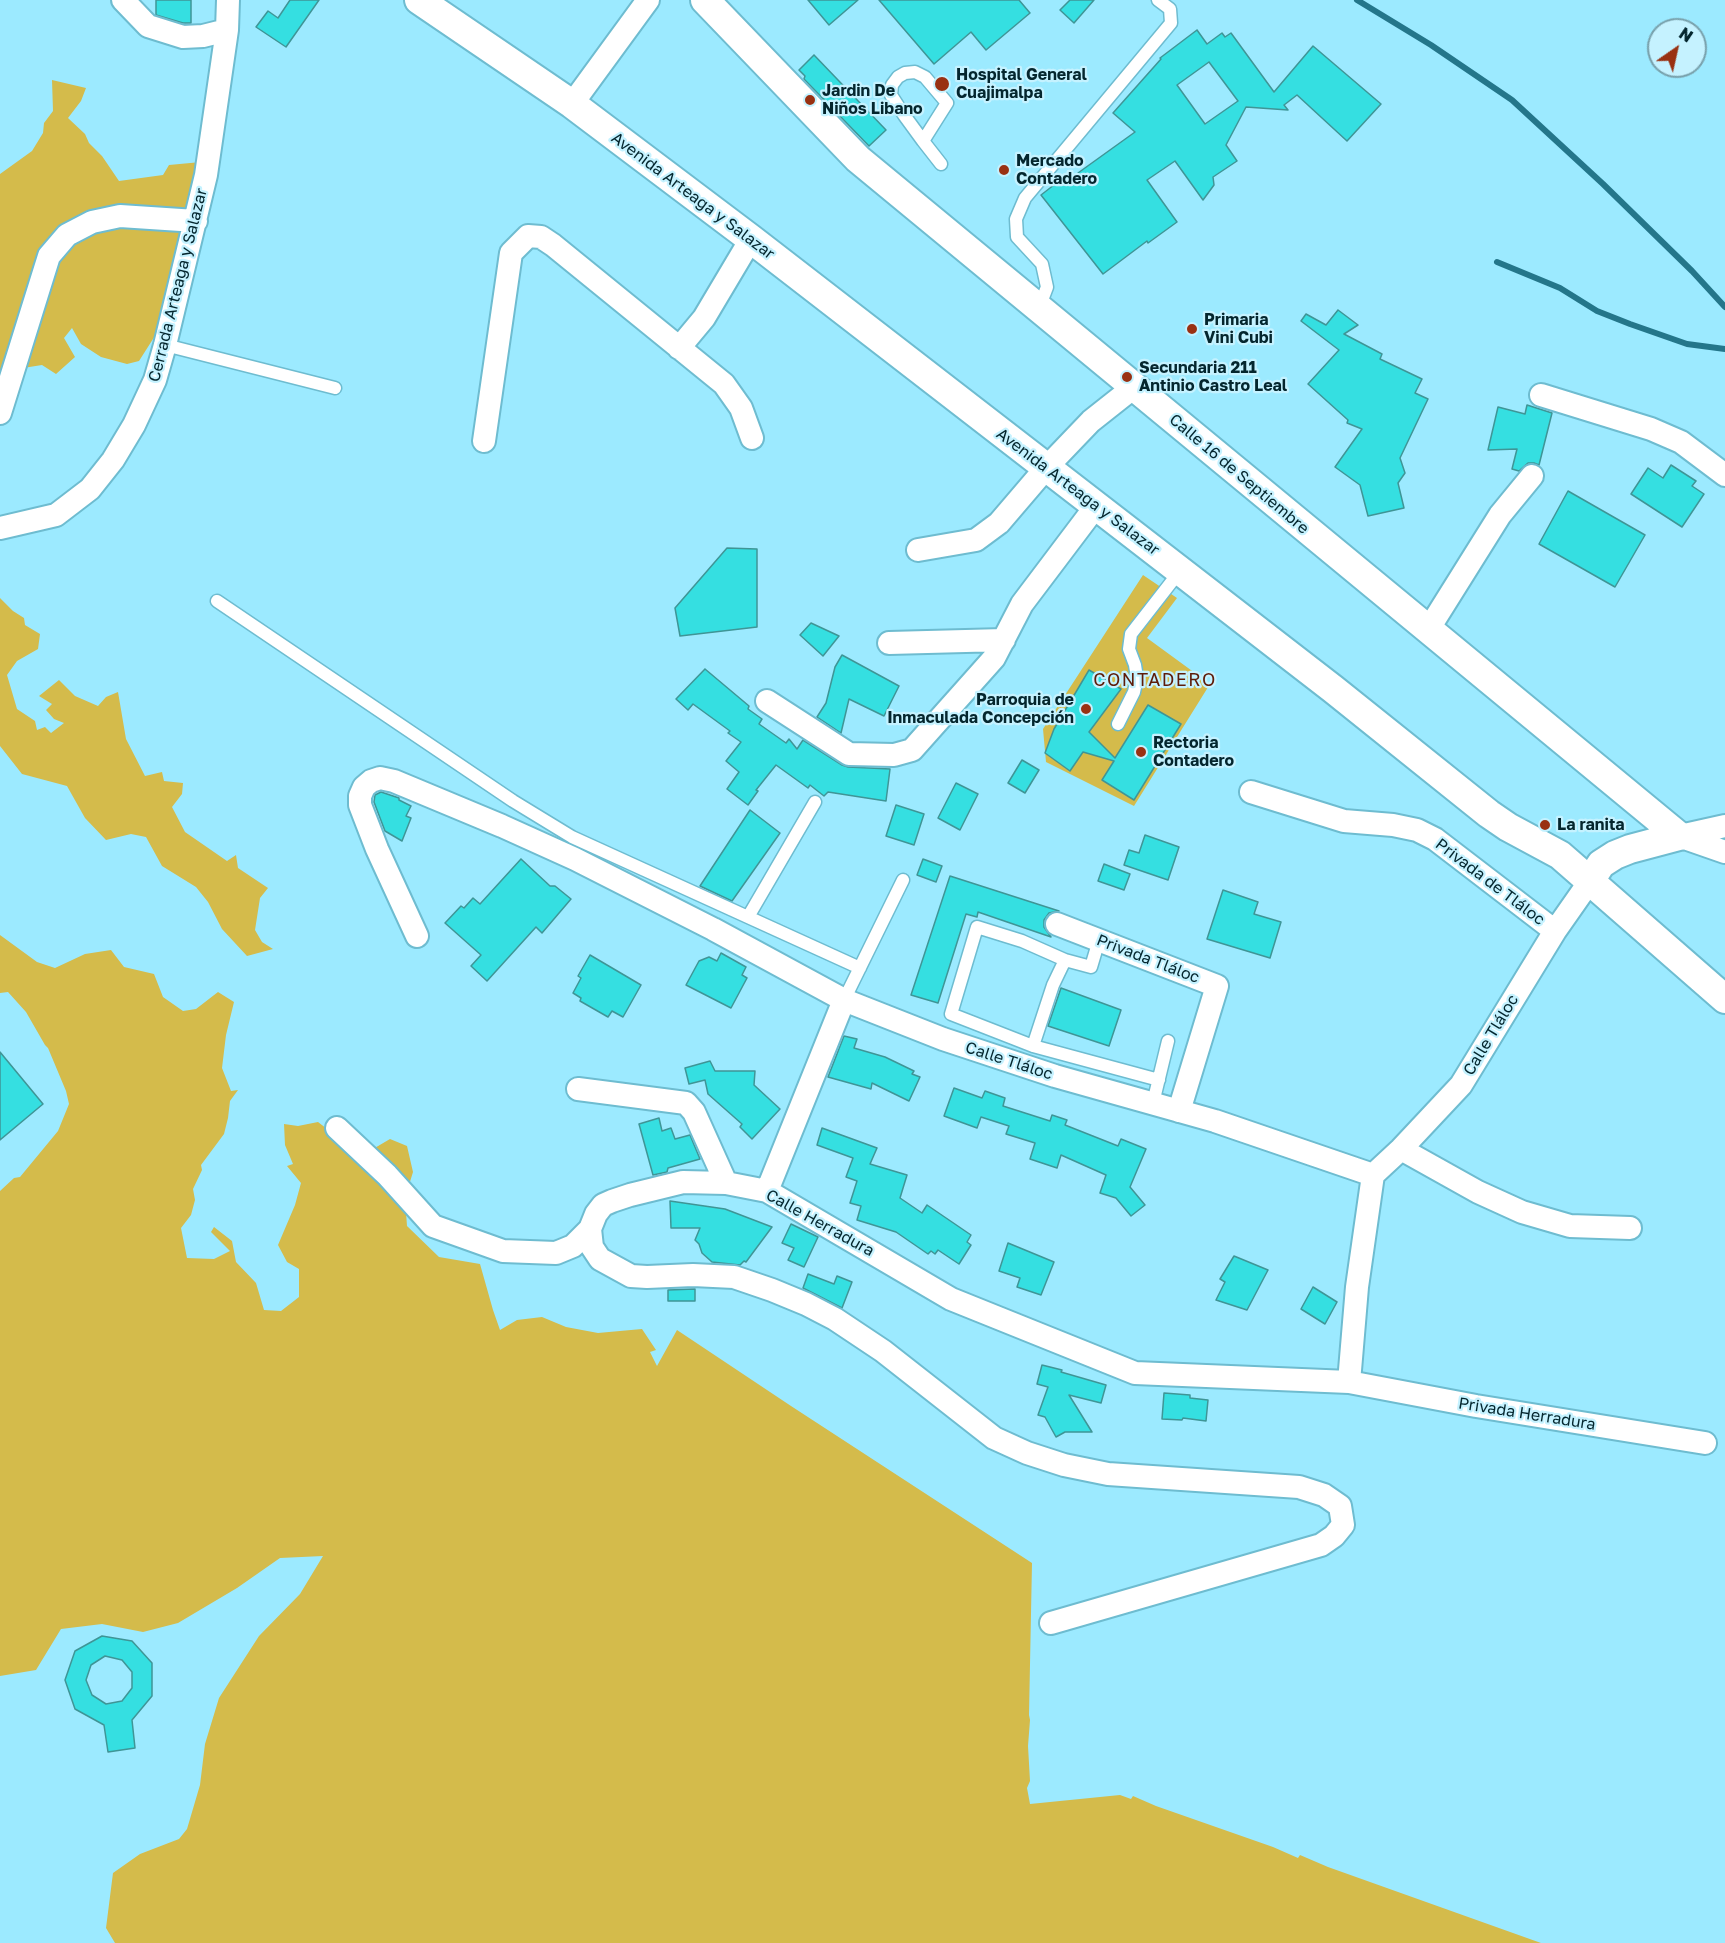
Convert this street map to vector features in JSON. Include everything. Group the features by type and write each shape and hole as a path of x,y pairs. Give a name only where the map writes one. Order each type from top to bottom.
{"street":[{"path":"123,0 148,26 183,37 203,36 227,30"},
{"name":"Cerrada Arteaga y Salazar","path":"0,528 56,515 90,489 113,460 134,425 155,380 206,175 227,30 228,0"},
{"name":"Avenida Arteaga y Salazar","path":"419,0 572,104 751,239 1333,689 1489,813 1508,827 1560,855 1725,999"},
{"path":"572,104 648,0"},
{"name":"Calle 16 de Septiembre","path":"705,0 858,159 1679,836"},
{"path":"0,413 49,256 67,235 92,222 120,216 196,222"},
{"path":"484,441 511,253 528,236 542,237 553,245 724,384 741,408 752,438"},
{"path":"679,348 704,318 751,239"},
{"path":"918,550 976,540 999,523 1046,468 1091,421 1134,387"},
{"path":"1541,395 1651,429 1681,442 1725,474"},
{"path":"1428,630 1500,515 1532,476"},
{"path":"767,701 849,754 894,755 912,750 994,658 1027,597 1096,506"},
{"path":"890,643 1004,640"},
{"name":"Calle Tláloc","path":"417,936 360,806 360,796 364,787 380,778 394,781 502,825 713,929 844,1000 943,1040 1055,1076 1215,1121 1373,1175 1401,1149 1461,1084 1555,931 1590,881"},
{"name":"Privada de Tláloc","path":"1251,792 1344,821 1393,825 1417,830 1435,839 1555,931"},
{"path":"1590,881 1601,864 1615,855 1679,836 1725,826"},
{"path":"1679,836 1725,852"},
{"name":"Privada Tláloc","path":"1057,924 1217,986 1179,1111"},
{"path":"767,1191 844,1000"},
{"path":"578,1089 686,1103 694,1112 726,1183"},
{"name":"Calle Herradura","path":"337,1128 387,1175 433,1226 503,1251 556,1253 573,1246 590,1229 596,1214 603,1205 630,1195 683,1182 726,1183 767,1191 951,1299 1135,1373 1349,1382"},
{"path":"1401,1149 1478,1192 1522,1212 1569,1226 1630,1228"},
{"path":"1349,1382 1357,1287 1373,1175"},
{"path":"590,1229 592,1247 600,1259 631,1276 734,1277 806,1304 835,1319 883,1352 994,1438 1027,1453 1064,1465 1108,1474 1299,1487 1324,1495 1340,1506 1343,1525 1334,1536 1321,1545 1051,1623"},
{"name":"Privada Herradura","path":"1349,1382 1476,1406 1705,1443"}],"lane":[{"path":"1039,309 1047,287 1042,264 1017,237 1016,219 1025,198 1171,23 1170,9 1158,0"},
{"path":"923,141 947,103 925,77 915,72 905,73 898,77 892,85 891,95 923,141 941,164"},
{"path":"165,345 335,388"},
{"path":"1118,724 1134,692 1137,678 1129,649 1131,634 1180,571"},
{"path":"217,601 503,795 572,837 860,968"},
{"path":"748,917 815,802"},
{"path":"844,1000 903,880"},
{"path":"943,1040 977,927 1022,941 1065,960 1090,967 1099,940"},
{"path":"1033,1046 1053,985 1065,960"},
{"path":"951,1014 1033,1046 1159,1080"},
{"path":"1153,1103 1168,1041"}],"shaded area":[{"path":"52,80 86,88 81,101 68,118 85,134 89,143 102,156 119,181 163,175 169,165 201,162 160,328 139,361 127,364 101,357 81,344 72,328 64,338 75,357 56,374 42,365 23,368 0,394 0,174 32,151 43,133 44,123 53,111"},
{"path":"1143,575 1177,598 1147,638 1210,684 1134,806 1046,762 1043,729"},
{"path":"0,598 24,618 25,625 40,634 38,649 17,661 7,675 17,709 35,721 37,730 45,727 51,733 64,723 54,719 46,710 52,704 39,696 59,680 75,696 98,706 106,697 118,692 126,739 145,776 162,772 164,781 183,783 182,794 172,807 185,832 227,861 236,855 238,868 268,888 260,898 255,930 262,942 273,949 247,956 222,929 208,902 196,887 162,866 146,837 131,834 106,840 85,818 67,786 22,774 0,746"},
{"path":"0,935 37,962 55,968 85,954 111,950 124,967 154,974 163,997 183,1011 196,1009 218,992 234,1002 226,1035 222,1068 231,1091 238,1090 230,1101 224,1134 201,1165 202,1170 193,1189 195,1200 191,1215 181,1228 187,1258 214,1259 230,1251 211,1232 214,1227 232,1241 236,1262 256,1283 264,1310 281,1311 299,1297 299,1269 287,1262 278,1245 295,1205 301,1183 287,1166 293,1164 285,1145 284,1124 298,1126 318,1122 331,1132 373,1149 390,1139 407,1146 413,1172 405,1198 407,1226 439,1257 480,1264 500,1330 517,1320 542,1317 566,1327 598,1333 642,1329 656,1350 650,1352 657,1366 677,1330 1032,1563 1028,1746 1030,1781 1027,1788 1030,1804 1120,1795 1131,1799 1133,1796 1298,1858 1300,1855 1541,1943 115,1943 106,1928 113,1873 140,1854 179,1839 187,1829 200,1785 205,1744 219,1698 259,1636 300,1594 323,1556 280,1558 237,1588 178,1623 143,1632 102,1624 61,1629 36,1670 0,1676 0,1191 14,1178 20,1177 58,1131 69,1104 48,1048 26,1012 8,992 0,993"}],"building":[{"path":"156,0 191,0 191,23 156,15"},
{"path":"290,0 319,0 286,47 256,27 268,11 278,18"},
{"path":"808,0 858,0 829,25"},
{"path":"879,0 1019,0 1030,13 986,50 971,32 934,64"},
{"path":"1070,0 1094,0 1074,23 1060,10"},
{"path":"1197,30 1207,44 1222,33 1225,37 1231,33 1274,92 1313,46 1381,104 1347,141 1297,95 1284,105 1288,110 1246,107 1226,145 1237,161 1213,177 1214,185 1203,200 1175,161 1147,180 1177,222 1103,274 1041,195 1068,174 1071,178 1135,132 1113,113 1160,58","holes":["1209,62 1238,101 1205,124 1177,85"]},
{"path":"814,55 886,130 869,146 804,79 805,76 799,70"},
{"path":"1338,310 1358,325 1344,334 1382,354 1380,359 1422,379 1415,393 1428,399 1400,458 1405,473 1398,483 1404,508 1368,516 1360,485 1335,467 1362,429 1347,423 1348,420 1308,384 1339,350 1301,321 1306,314 1326,325"},
{"path":"1527,405 1552,413 1539,465 1528,463 1519,471 1512,469 1517,449 1488,450 1498,407 1525,414"},
{"path":"1671,465 1696,481 1692,486 1704,494 1682,527 1631,494 1648,468 1663,478"},
{"path":"1568,491 1645,535 1615,587 1539,544"},
{"path":"727,548 757,549 757,627 680,636 675,608"},
{"path":"811,623 839,636 823,656 800,635"},
{"path":"842,655 899,686 884,716 849,699 841,733 817,717 826,703 835,667"},
{"path":"705,669 762,719 759,724 786,743 789,739 797,749 803,740 848,767 890,769 886,801 828,792 824,796 810,785 808,788 776,765 756,790 758,791 748,805 727,789 739,772 726,761 741,742 693,704 688,710 676,699"},
{"path":"1089,670 1121,689 1089,732 1115,758 1148,705 1181,724 1134,800 1102,780 1114,761 1083,752 1070,771 1045,753 1054,729"},
{"path":"1022,760 1039,770 1025,793 1008,783"},
{"path":"956,783 978,794 960,830 938,818"},
{"path":"381,792 399,798 411,806 406,816 411,818 402,841 385,831 374,802 375,795"},
{"path":"896,805 924,814 914,845 886,836"},
{"path":"750,810 780,833 732,901 700,886"},
{"path":"1145,835 1179,847 1168,880 1124,865 1129,850 1139,853"},
{"path":"521,859 550,886 555,886 571,899 542,933 536,927 487,981 471,966 481,955 445,923 461,906 464,908 473,898 480,904"},
{"path":"923,859 942,866 936,882 917,875"},
{"path":"1104,864 1130,874 1124,890 1098,881"},
{"path":"950,876 1059,911 1049,913 1044,920 1044,927 1051,937 978,912 977,917 966,914 938,1003 911,995"},
{"path":"1223,890 1258,902 1254,914 1281,922 1270,958 1207,939"},
{"path":"721,953 746,967 742,975 747,978 731,1008 686,985 699,961 709,957 717,961"},
{"path":"590,955 641,985 623,1017 612,1011 608,1017 580,1001 581,998 573,993 581,978 578,976"},
{"path":"1061,988 1121,1010 1109,1046 1048,1026"},
{"path":"844,1036 857,1039 854,1048 885,1057 914,1071 912,1074 920,1077 909,1101 872,1083 871,1089 828,1077"},
{"path":"0,1052 43,1104 0,1140"},
{"path":"710,1061 715,1071 755,1071 754,1085 780,1109 752,1139 740,1127 742,1124 708,1094 705,1080 689,1084 685,1068"},
{"path":"954,1088 982,1098 985,1091 1005,1098 1003,1106 1050,1121 1052,1115 1067,1120 1065,1125 1118,1146 1121,1139 1146,1149 1130,1187 1145,1205 1131,1216 1116,1198 1100,1193 1106,1175 1061,1155 1057,1168 1030,1159 1035,1143 1006,1134 1009,1126 981,1117 977,1128 944,1116"},
{"path":"659,1118 662,1131 671,1128 675,1139 690,1135 700,1159 653,1175 639,1124"},
{"path":"822,1128 877,1148 870,1164 907,1175 900,1198 922,1213 927,1205 971,1235 967,1242 971,1245 959,1264 938,1250 935,1254 931,1251 928,1254 896,1232 857,1220 861,1206 850,1203 857,1181 846,1177 853,1158 817,1145"},
{"path":"670,1201 725,1209 772,1227 746,1262 740,1265 712,1262 702,1253 695,1240 700,1228 671,1228"},
{"path":"791,1224 818,1237 804,1267 788,1260 794,1248 782,1243"},
{"path":"1008,1243 1054,1262 1041,1295 1017,1287 1020,1278 999,1271"},
{"path":"1234,1256 1268,1270 1247,1310 1216,1300 1225,1282 1220,1279"},
{"path":"808,1274 834,1284 837,1276 852,1282 842,1308 803,1288"},
{"path":"1313,1287 1337,1302 1325,1324 1301,1309"},
{"path":"695,1289 695,1301 668,1301 668,1290"},
{"path":"1042,1365 1106,1385 1101,1403 1069,1395 1092,1432 1065,1432 1056,1437 1045,1417 1038,1415 1048,1387 1037,1384"},
{"path":"1164,1393 1190,1395 1190,1398 1208,1400 1206,1421 1183,1418 1182,1420 1162,1419"},
{"path":"102,1636 132,1641 152,1663 152,1696 132,1720 135,1748 108,1752 104,1725 75,1709 65,1680 75,1651","holes":["105,1656 122,1660 132,1672 132,1688 122,1701 106,1704 92,1695 86,1680 91,1665"]}],"waterway":[{"path":"1357,0 1431,45 1512,100 1603,184 1692,271 1725,307"},
{"path":"1497,262 1560,288 1597,311 1630,324 1687,344 1725,349"}],"place":[{"name":"Hospital General Cuajimalpa","path":"942,84"},
{"name":"Jardin De Niños Libano","path":"810,100"},
{"name":"Mercado Contadero","path":"1004,170"},
{"name":"Primaria Vini Cubi","path":"1192,329"},
{"name":"Secundaria 211 Antinio Castro Leal","path":"1127,377"},
{"name":"Parroquia de Inmaculada Concepción","path":"1086,709"},
{"name":"Rectoria Contadero","path":"1141,752"},
{"name":"La ranita","path":"1545,825"}],"district":[{"name":"CONTADERO","path":"1155,680"}]}
